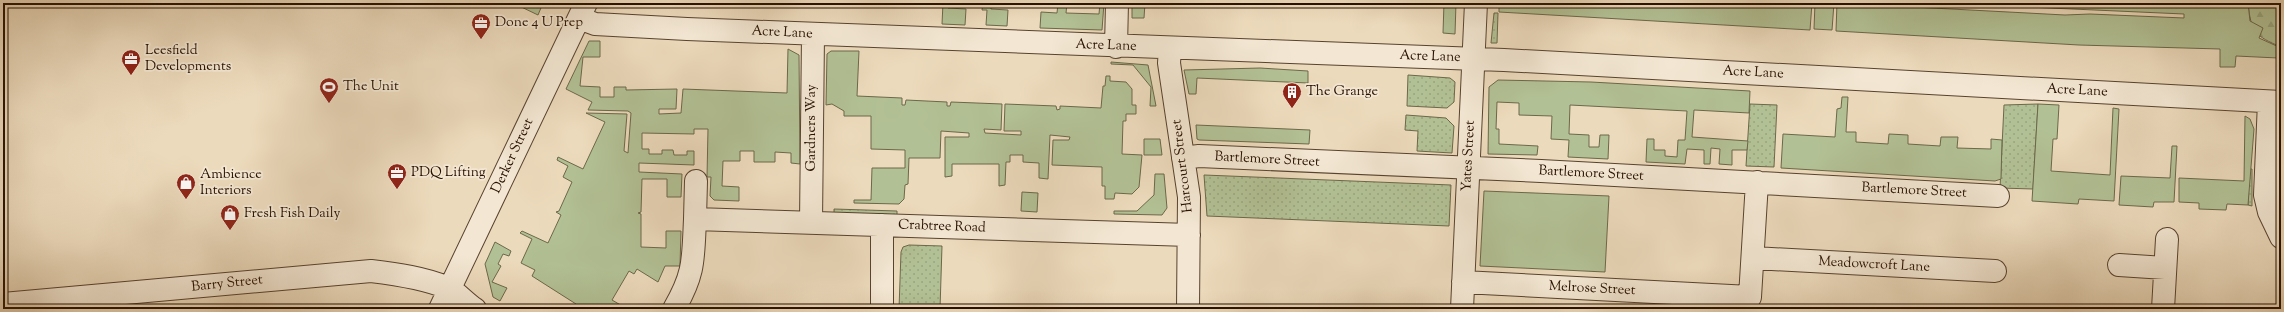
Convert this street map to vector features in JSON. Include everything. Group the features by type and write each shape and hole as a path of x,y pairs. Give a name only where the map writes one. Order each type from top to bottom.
{"street":[{"path":"1116,47 1117,3"},
{"name":"Yates Street","path":"1462,309 1476,3"},
{"name":"Acre Lane","path":"583,10 595,24 813,35 1473,59 2275,102"},
{"name":"Derker Street","path":"440,309 583,10"},
{"name":"Gardners Way","path":"811,222 813,35"},
{"name":"Harcourt Street","path":"1170,48 1169,63 1189,197 1190,235 1188,309"},
{"path":"2275,102 2265,195 2269,212 2281,237"},
{"name":"Bartlemore Street","path":"1183,158 1199,156 1757,182 1998,196"},
{"path":"674,309 689,281 693,268 696,181"},
{"name":"Melrose Street","path":"1463,282 1750,297 1754,258 1757,182"},
{"name":"Crabtree Road","path":"695,219 1190,235"},
{"path":"882,224 882,309"},
{"path":"2163,309 2167,239"},
{"name":"Meadowcroft Lane","path":"1754,258 1995,271"},
{"path":"2119,265 2165,268"},
{"name":"Barry Street","path":"3,304 371,271 396,274 450,288"},
{"path":"450,288 463,301 475,309"}],"green space":[{"path":"513,3 532,3 539,6 543,3 538,15"},
{"path":"943,3 948,3 948,8 966,9 965,25 942,24"},
{"path":"983,3 991,3 991,9 1008,10 1007,26 986,25 987,10 982,10"},
{"path":"1058,3 1067,3 1066,13 1099,14 1100,3 1104,3 1102,30 1040,28 1041,12 1057,13"},
{"path":"1132,3 1145,3 1144,18 1132,18"},
{"path":"1444,3 1456,3 1455,34 1443,33"},
{"path":"1499,3 1812,3 1810,30 1499,12"},
{"path":"1815,3 1834,3 1832,30 1814,29"},
{"path":"1837,3 2065,15 2090,14 2184,18 2184,14 1938,3 2248,3 2250,21 2263,28 2259,38 2281,48 2281,70 2278,70 2278,58 2236,56 2235,67 2220,67 2220,49 2079,45 1836,31"},
{"path":"2248,3 2281,3 2281,47 2265,40 2256,32 2251,21"},
{"path":"1494,13 1498,13 1497,43 1491,43"},
{"path":"589,41 600,41 600,57 583,57 580,86 600,87 600,97 614,97 614,87 626,87 626,90 677,89 676,109 659,109 659,114 681,113 683,89 787,93 788,49 799,55 800,164 791,163 791,153 775,152 775,162 754,162 754,151 740,151 740,161 723,161 722,186 739,187 739,201 714,200 710,196 711,177 707,177 708,129 694,129 694,134 642,133 642,149 649,149 649,154 662,154 662,150 673,150 674,155 687,155 687,151 694,151 694,165 639,163 639,172 682,174 681,197 667,197 667,179 642,179 641,212 638,213 641,214 641,247 666,248 666,231 681,231 680,266 665,266 658,282 637,269 634,274 629,271 612,300 624,307 623,309 576,309 574,308 576,304 532,276 535,270 521,263 532,239 520,233 522,231 548,243 561,215 556,212 559,211 572,182 563,177 568,166 557,160 558,157 583,169 605,122 586,113 627,114 624,151 628,153 631,113 628,111 588,110 592,102 566,89"},
{"path":"831,51 859,51 857,96 902,98 902,105 905,105 906,100 947,102 947,106 950,106 951,102 1002,104 1001,130 984,129 985,133 1021,135 1021,131 1004,131 1005,104 1056,106 1057,110 1060,109 1060,106 1101,108 1103,86 1105,86 1106,76 1110,76 1110,81 1126,82 1132,89 1132,105 1136,105 1136,114 1126,114 1126,121 1123,121 1122,154 1142,155 1139,187 1132,194 1115,193 1114,199 1105,199 1105,186 1102,186 1102,167 1052,165 1053,140 1069,140 1070,137 1050,135 1048,179 1039,178 1039,163 1023,162 1023,155 1010,155 1010,162 1006,162 1005,185 999,186 999,164 952,164 952,176 945,177 945,137 969,137 969,133 941,131 940,158 909,158 908,184 905,185 904,199 899,204 854,203 854,200 871,200 872,168 905,168 905,150 871,149 871,116 844,116 844,111 832,104 826,105 827,54"},
{"path":"1111,62 1148,65 1156,106 1150,106 1151,87 1133,65 1111,64"},
{"path":"1260,68 1308,71 1308,83 1197,78 1196,94 1189,94 1184,70"},
{"path":"1408,75 1450,78 1455,82 1454,102 1447,108 1407,106"},
{"path":"1498,80 1591,82 1750,91 1749,113 1694,110 1692,137 1748,141 1747,150 1732,150 1732,165 1719,164 1720,149 1711,148 1710,164 1704,164 1704,150 1687,149 1685,164 1646,162 1647,139 1654,139 1654,150 1665,150 1665,156 1677,157 1678,140 1685,140 1687,111 1570,105 1569,134 1589,135 1589,147 1599,147 1600,135 1609,135 1608,159 1568,157 1569,140 1551,139 1552,116 1519,115 1519,103 1497,102 1496,129 1499,129 1499,144 1538,146 1537,155 1488,154 1489,87"},
{"path":"1842,97 1848,97 1846,132 1856,132 1856,142 1888,144 1889,134 1908,135 1908,144 1940,146 1941,137 1958,137 1957,148 1991,149 1991,139 2002,140 2001,179 1995,181 1781,168 1783,134 1835,137 1837,109 1841,108"},
{"path":"1750,104 1777,105 1774,167 1746,166"},
{"path":"2038,104 2033,189 2000,188 2004,105"},
{"path":"2038,104 2059,105 2057,139 2053,139 2051,171 2110,175 2113,108 2119,109 2114,201 2079,199 2078,204 2032,201"},
{"path":"1406,115 1446,118 1454,126 1452,153 1417,151 1418,131 1405,130"},
{"path":"2245,116 2250,119 2254,129 2248,205 2227,204 2226,210 2199,209 2199,203 2179,202 2179,178 2244,181"},
{"path":"1196,125 1310,130 1309,144 1199,140 1197,139"},
{"path":"1144,139 1160,139 1162,155 1144,155"},
{"path":"2172,146 2177,146 2174,202 2154,202 2153,207 2119,205 2121,176 2170,178"},
{"path":"2249,169 2252,169 2252,206 2248,205"},
{"path":"1155,174 1164,174 1167,208 1162,215 1114,214 1114,211 1137,211 1154,195"},
{"path":"1204,175 1451,185 1449,226 1207,216"},
{"path":"1484,191 1609,196 1605,272 1480,266"},
{"path":"1022,192 1038,193 1037,212 1021,211"},
{"path":"834,209 897,211 897,216 834,214"},
{"path":"495,242 511,251 509,256 503,254 498,264 501,266 492,282 507,288 500,301 493,297 485,264"},
{"path":"909,245 942,246 940,309 899,309 901,252 903,247"}],"place":[{"name":"Done 4 U Prep","path":"481,40"},
{"name":"Leesfield Developments","path":"131,76"},
{"name":"The Unit","path":"329,104"},
{"name":"The Grange","path":"1292,109"},
{"name":"PDQ Lifting","path":"397,190"},
{"name":"Ambience Interiors","path":"186,200"},
{"name":"Fresh Fish Daily","path":"230,231"}]}
